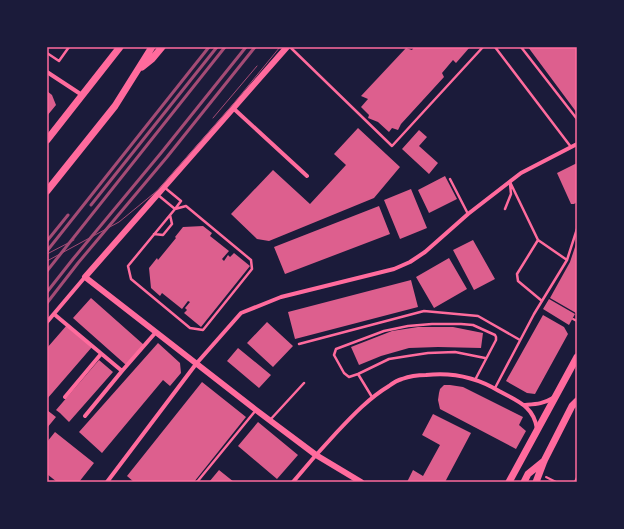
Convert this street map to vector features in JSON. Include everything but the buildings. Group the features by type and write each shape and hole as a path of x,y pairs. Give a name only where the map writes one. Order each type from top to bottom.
{"main road":[{"path":"47,140 120,47"},
{"path":"47,191 115,106 152,47"},
{"path":"136,73 152,59 162,47"},
{"path":"509,482 577,357"},
{"path":"536,482 544,461 572,406 577,401"},
{"path":"524,482 528,474 544,461"}],"street":[{"path":"47,322 233,108 289,47"},
{"path":"47,72 82,95"},
{"path":"233,108 307,176"},
{"path":"107,482 196,364 242,313 281,297 394,269 410,262 425,252 468,214 521,173 577,144"},
{"path":"85,277 316,455 362,482"},
{"path":"54,314 122,371"},
{"path":"85,416 156,332"},
{"path":"65,397 101,354"},
{"path":"293,482 316,455 366,402 401,379 414,376 441,374 457,375 495,388 523,405 531,412 534,416 538,430"},
{"path":"523,405 538,404 557,396"}],"lane":[{"path":"47,53 59,61 68,47"},
{"path":"289,47 392,146 483,47"},
{"path":"495,47 571,147"},
{"path":"520,47 577,119"},
{"path":"450,179 468,214"},
{"path":"505,209 511,194 510,182"},
{"path":"510,182 538,240 567,260"},
{"path":"164,187 181,201 128,266 131,279 190,328 203,330 252,269 251,260 186,206 175,209"},
{"path":"158,194 175,209"},
{"path":"154,234 163,235 168,230 172,224 170,215"},
{"path":"495,388 534,314 567,260 577,229"},
{"path":"538,240 517,274 517,277 518,280 542,301"},
{"path":"299,344 424,311 478,316 520,340"},
{"path":"475,380 485,358 496,340 496,337 491,333 473,325 432,324 408,326 384,331 336,349 334,352 334,355 344,374 349,376 358,374 389,359 408,356 455,352 485,358"},
{"path":"358,374 372,397"},
{"path":"270,420 304,383"},
{"path":"197,482 256,410"},
{"path":"575,482 577,478"}],"path":[{"path":"573,318 577,321"}],"tram line":[{"path":"47,261 119,222 158,190 230,108 280,47"},
{"path":"213,118 257,66"},
{"path":"47,254 74,240"}],"railway":[{"path":"47,251 209,47"},
{"path":"91,205 217,47"},
{"path":"47,271 225,47"},
{"path":"47,292 246,47"},
{"path":"47,303 255,47"},
{"path":"47,241 68,215"}]}
